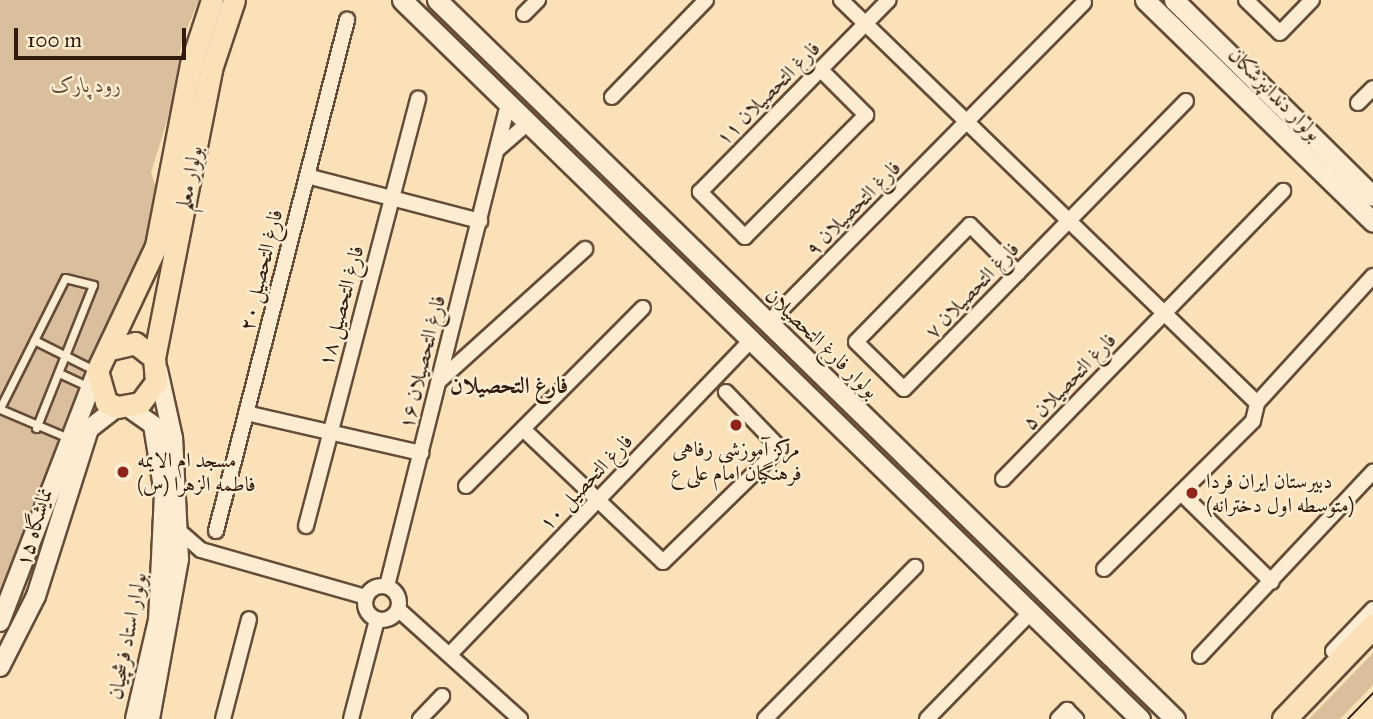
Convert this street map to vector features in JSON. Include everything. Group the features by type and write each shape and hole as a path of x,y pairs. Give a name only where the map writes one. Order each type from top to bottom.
{"highway":[{"path":"1282,717 1331,662 1373,626"}],"main road":[{"name":"بولوار معلم","path":"110,349 156,246 191,64 212,0"},
{"name":"بولوار معلم","path":"156,364 211,69 234,0"},
{"path":"402,0 1140,719"},
{"name":"بولوار فارغ التحصیلان","path":"437,0 1175,719"},
{"name":"بولوار دندانپزشکان","path":"1145,0 1373,222"},
{"name":"بولوار دندانپزشکان","path":"1174,0 1373,196"},
{"path":"750,341 768,323"},
{"path":"135,343 156,364 140,403 123,407 99,393 93,379 110,349 135,343"}],"street":[{"path":"524,14 538,0"},
{"path":"612,97 706,0"},
{"path":"841,0 1257,403"},
{"name":"فارغ التحصیلان ۱۱","path":"821,70 866,115 745,237 700,192 889,0"},
{"path":"1246,0 1280,33 1312,0"},
{"name":"فارغ التحصیلان ۹","path":"768,323 968,123 1084,2"},
{"name":"فارغ التحصیل ۲۰","path":"216,531 347,20"},
{"path":"1358,103 1373,88"},
{"name":"فارغ التحصیل ۱۸","path":"306,526 418,98"},
{"name":"فارغ التحصیلان ۷","path":"1018,273 970,225 856,342 904,389 1018,273 1069,221 1186,101"},
{"name":"فارغ التحصیلان ۱۶","path":"387,586 508,104"},
{"path":"498,149 528,124"},
{"path":"307,176 480,221"},
{"name":"فارغ التحصیلان ۵","path":"1003,479 1283,191"},
{"path":"439,381 585,249"},
{"path":"1104,569 1253,421 1257,403 1373,276"},
{"path":"466,486 643,308"},
{"name":"فارغ التحصیل ۱۰","path":"452,652 750,341"},
{"name":"بولوار استاد فرشچیان","path":"150,719 179,559 173,438 156,364"},
{"name":"نمایشگاه ۱۵","path":"0,622 40,526 66,438 93,379"},
{"path":"523,429 663,562 780,448 726,393"},
{"name":"بولوار استاد فرشچیان","path":"123,407 153,425 164,494 158,620 135,719"},
{"name":"نمایشگاه ۱۵","path":"0,667 36,596 85,438 123,407"},
{"path":"246,413 421,453"},
{"path":"1200,656 1371,480"},
{"path":"1181,493 1272,582"},
{"path":"178,530 201,550 366,597 377,620 351,719"},
{"path":"179,559 201,550"},
{"path":"765,719 915,567"},
{"path":"366,597 374,586 387,586 399,610 452,652 520,719"},
{"path":"1331,662 1373,609"},
{"path":"377,620 390,621 399,610"},
{"path":"927,719 1032,611"},
{"path":"223,719 249,619"},
{"path":"420,719 442,696"}],"lane":[{"path":"36,428 93,285 65,278 0,409 36,428 66,438"},
{"path":"34,340 66,356 93,379"},
{"path":"59,373 93,379"}],"green space":[{"name":"رود پارک","path":"0,0 199,0 182,40 174,97 151,173 156,187 148,249 63,431 0,610"},
{"path":"1373,653 1373,685 1340,719 1309,719"}],"tram line":[{"path":"1348,719 1373,693"}],"place":[{"name":"مرکز آموزشی رفاهی فرهنگیان امام علی ع","path":"736,425"},
{"name":"مسجد ام الایمه فاطمه الزهرا (س)","path":"123,472"},
{"name":"دبیرستان ایران فردا (متوسطه اول دخترانه)","path":"1192,493"}],"district":[{"name":"فارغ التحصیلان","path":"509,385"}]}
